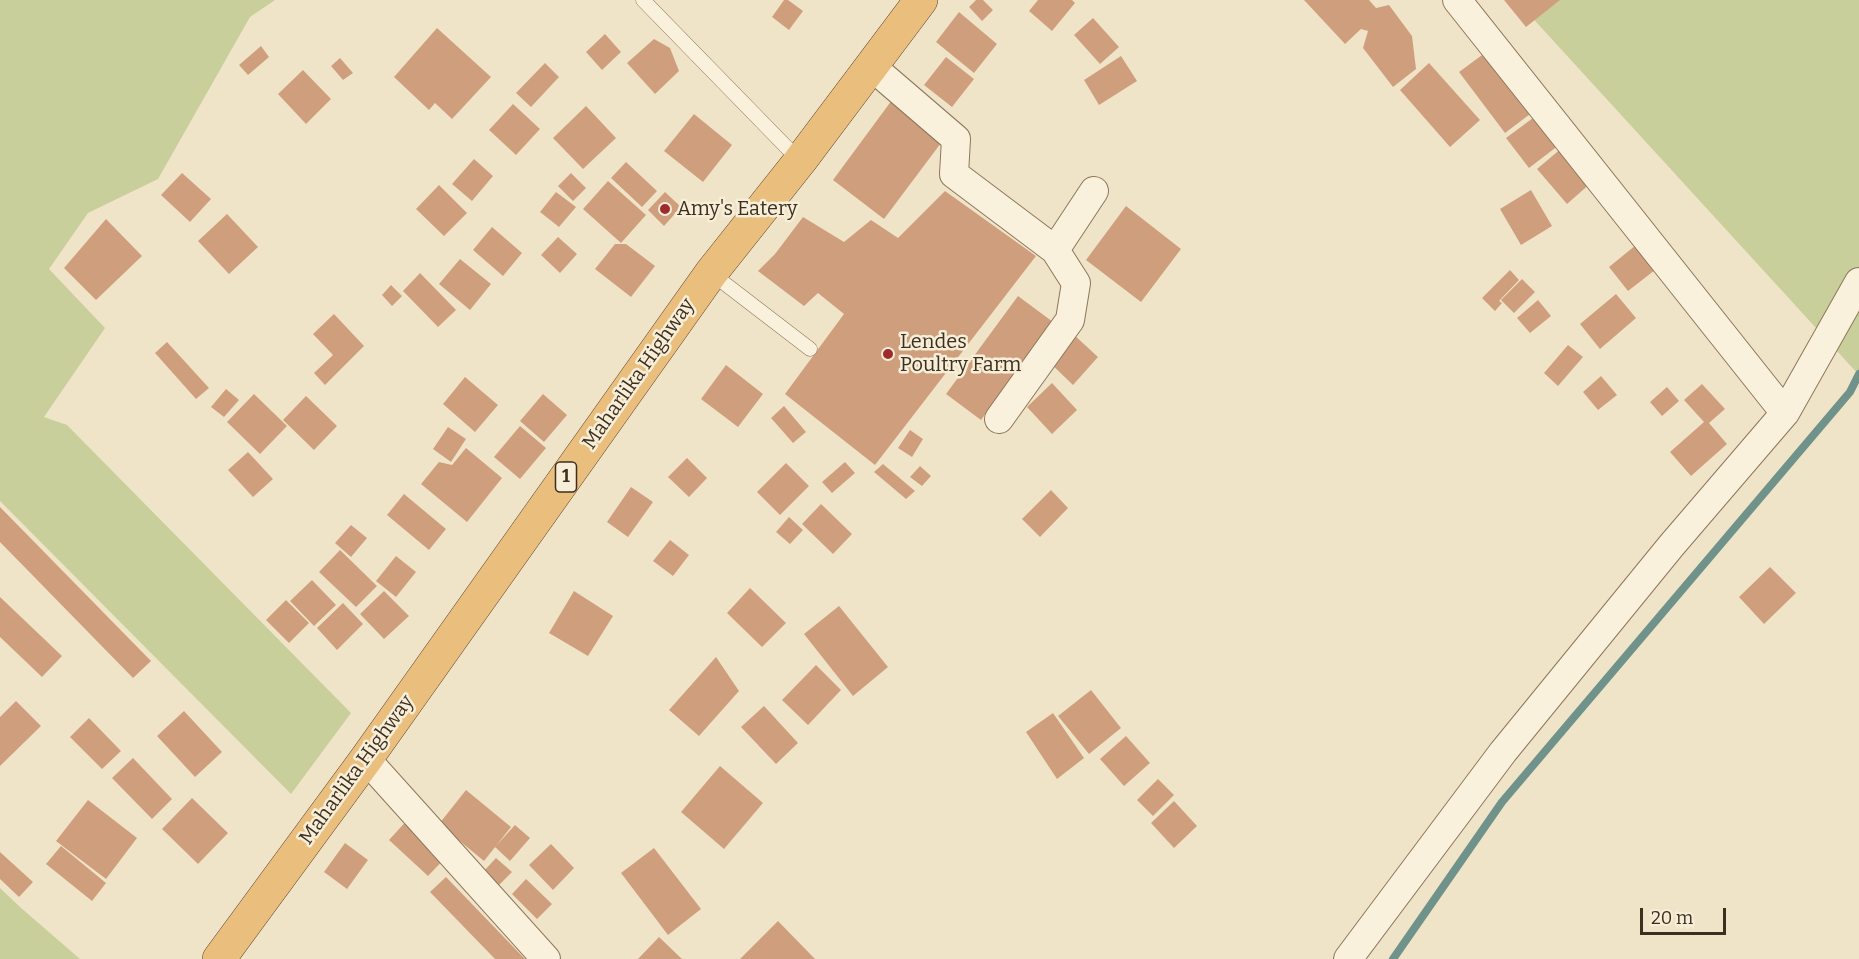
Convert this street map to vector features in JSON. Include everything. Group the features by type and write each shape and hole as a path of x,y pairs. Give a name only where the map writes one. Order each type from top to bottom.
{"highway":[{"name":"Maharlika Highway","path":"219,959 366,759 711,273 800,161 921,0"}],"street":[{"path":"1457,0 1785,413"},
{"path":"871,66 956,138 954,174 1055,250 1076,284 1071,320 999,419"},
{"path":"1055,250 1095,191"},
{"path":"1348,959 1503,752 1664,555 1785,413 1859,282"},
{"path":"366,759 546,959"}],"lane":[{"path":"643,0 800,161"},
{"path":"711,273 810,349"}],"green space":[{"path":"0,0 275,0 250,17 158,179 88,213 49,269 105,328 44,417 67,425 351,713 291,794 0,501"},
{"path":"1516,0 1859,0 1859,375"},
{"path":"0,888 20,907 80,959 0,959"}],"building":[{"path":"784,0 788,0 803,11 789,30 772,17"},
{"path":"976,0 983,0 993,10 982,21 969,7"},
{"path":"1038,0 1072,0 1075,3 1052,31 1029,11"},
{"path":"1304,0 1369,0 1376,8 1389,5 1412,36 1416,69 1393,87 1363,48 1368,31 1361,29 1345,44"},
{"path":"1504,0 1560,0 1526,27"},
{"path":"959,12 997,44 974,73 936,42"},
{"path":"1093,18 1119,47 1100,64 1074,35"},
{"path":"437,28 491,77 452,119 435,103 429,110 394,77"},
{"path":"605,34 621,52 602,70 586,52"},
{"path":"654,39 670,48 679,71 655,94 627,63"},
{"path":"261,46 269,57 248,75 239,65"},
{"path":"1493,47 1538,108 1505,133 1459,72"},
{"path":"1121,56 1137,81 1099,105 1084,80"},
{"path":"946,57 974,79 952,107 924,85"},
{"path":"340,58 353,73 343,80 331,66"},
{"path":"545,63 559,77 531,107 516,93"},
{"path":"1429,63 1480,120 1450,147 1400,90"},
{"path":"303,70 331,99 306,124 278,94"},
{"path":"892,100 944,139 884,219 833,180"},
{"path":"513,104 540,129 516,155 489,130"},
{"path":"586,106 616,138 583,169 553,138"},
{"path":"694,114 732,145 703,182 664,151"},
{"path":"1537,115 1559,145 1529,168 1506,138"},
{"path":"1563,147 1592,182 1567,204 1537,169"},
{"path":"474,159 493,176 472,201 452,184"},
{"path":"626,162 657,191 642,207 611,178"},
{"path":"182,173 211,199 190,222 161,195"},
{"path":"571,173 586,188 573,201 558,186"},
{"path":"608,181 646,215 621,243 583,209"},
{"path":"439,185 467,213 444,236 416,209"},
{"path":"1531,190 1552,226 1521,245 1500,209"},
{"name":"Lendes Poultry Farm","path":"945,191 1036,256 875,465 785,394 844,314 818,293 804,306 758,271 775,254 803,217 844,242 871,220 898,238"},
{"path":"556,192 576,207 559,227 540,212"},
{"name":"Amy's Eatery","path":"665,192 681,207 664,226 648,210"},
{"path":"1126,206 1181,249 1141,302 1086,260"},
{"path":"227,214 258,247 229,274 198,241"},
{"path":"106,219 142,256 96,300 64,268"},
{"path":"492,227 522,253 503,276 473,250"},
{"path":"558,237 577,254 560,273 541,255"},
{"path":"615,244 626,244 655,266 631,297 595,269"},
{"path":"1636,245 1655,270 1628,291 1609,267"},
{"path":"460,259 491,284 470,310 439,284"},
{"path":"1510,270 1519,280 1499,301 1502,303 1495,311 1482,298"},
{"path":"420,273 456,310 438,327 403,291"},
{"path":"1522,279 1535,292 1514,313 1501,300"},
{"path":"391,285 402,296 392,306 382,295"},
{"path":"1616,294 1636,318 1600,349 1580,324"},
{"path":"1018,296 1053,322 981,420 946,394"},
{"path":"1538,300 1551,316 1530,333 1517,318"},
{"path":"334,314 364,346 325,385 314,373 333,355 313,334"},
{"path":"1072,333 1098,357 1073,385 1047,360"},
{"path":"167,342 209,388 196,399 155,353"},
{"path":"1568,345 1583,357 1558,386 1544,373"},
{"path":"726,365 763,394 738,427 701,399"},
{"path":"1601,376 1617,395 1598,410 1583,392"},
{"path":"465,377 498,405 475,432 443,404"},
{"path":"1052,383 1077,410 1052,434 1027,407"},
{"path":"1702,384 1725,409 1709,423 1727,444 1691,476 1670,452 1704,422 1684,400"},
{"path":"1667,387 1679,401 1662,416 1650,402"},
{"path":"226,389 239,400 224,417 211,407"},
{"path":"254,394 287,426 260,454 227,422"},
{"path":"543,394 567,415 544,442 520,421"},
{"path":"306,396 337,426 314,450 283,420"},
{"path":"784,406 806,432 793,443 771,418"},
{"path":"520,426 546,448 520,479 494,457"},
{"path":"448,427 466,439 451,462 433,449"},
{"path":"910,430 923,439 912,457 898,448"},
{"path":"466,448 502,478 467,522 421,484 439,462 452,465"},
{"path":"248,452 273,479 253,497 228,470"},
{"path":"687,458 707,478 689,497 668,477"},
{"path":"845,462 855,473 832,493 822,482"},
{"path":"786,463 809,486 780,515 757,492"},
{"path":"883,464 915,491 906,499 874,472"},
{"path":"920,466 931,476 922,486 910,477"},
{"path":"631,487 653,502 628,537 607,522"},
{"path":"1051,490 1068,508 1040,537 1022,519"},
{"path":"404,494 446,529 429,550 387,515"},
{"path":"821,504 852,534 833,554 802,524"},
{"path":"0,507 151,661 133,678 0,542"},
{"path":"789,517 803,530 790,544 776,532"},
{"path":"351,525 367,538 351,557 335,543"},
{"path":"670,540 689,555 673,576 653,561"},
{"path":"340,550 377,586 356,607 319,572"},
{"path":"396,556 416,572 396,597 376,581"},
{"path":"1770,567 1796,593 1764,624 1739,597"},
{"path":"312,580 336,605 314,626 290,601"},
{"path":"750,588 786,623 762,647 727,613"},
{"path":"384,591 409,616 384,639 360,614"},
{"path":"574,591 613,616 588,656 549,633"},
{"path":"0,597 62,656 42,677 0,637"},
{"path":"286,600 309,623 289,643 266,620"},
{"path":"343,603 363,624 337,650 317,628"},
{"path":"839,606 888,667 853,696 804,634"},
{"path":"716,657 739,691 699,736 669,710"},
{"path":"816,665 841,690 808,725 782,700"},
{"path":"1091,690 1121,728 1089,754 1058,716"},
{"path":"16,701 41,726 0,766 0,717"},
{"path":"764,706 798,743 776,764 741,727"},
{"path":"184,711 222,752 195,777 157,736"},
{"path":"1053,713 1084,758 1057,779 1026,732"},
{"path":"89,718 121,751 102,769 70,737"},
{"path":"1126,736 1150,763 1124,786 1100,759"},
{"path":"133,758 172,799 152,819 112,778"},
{"path":"720,766 763,803 724,849 681,812"},
{"path":"1158,779 1174,795 1153,816 1137,800"},
{"path":"466,790 511,827 484,861 439,824"},
{"path":"192,798 228,833 198,864 162,829"},
{"path":"88,800 137,838 106,879 56,841"},
{"path":"1174,801 1197,826 1174,848 1151,823"},
{"path":"410,817 449,854 428,876 389,840"},
{"path":"515,825 530,838 510,861 495,847"},
{"path":"345,843 368,860 347,889 324,872"},
{"path":"551,844 574,868 553,890 529,865"},
{"path":"61,846 106,883 92,901 46,864"},
{"path":"654,848 701,909 668,935 621,873"},
{"path":"0,852 33,882 19,897 0,879"},
{"path":"496,858 512,872 498,886 483,872"},
{"path":"446,877 525,959 495,959 430,892"},
{"path":"526,879 552,904 537,919 512,894"},
{"path":"778,921 815,959 740,959"},
{"path":"659,937 682,959 638,959"}],"waterway":[{"path":"1393,959 1502,802 1850,392 1859,374"}],"place":[{"name":"Amy's Eatery","path":"665,209"},
{"name":"Lendes Poultry Farm","path":"888,354"}]}
